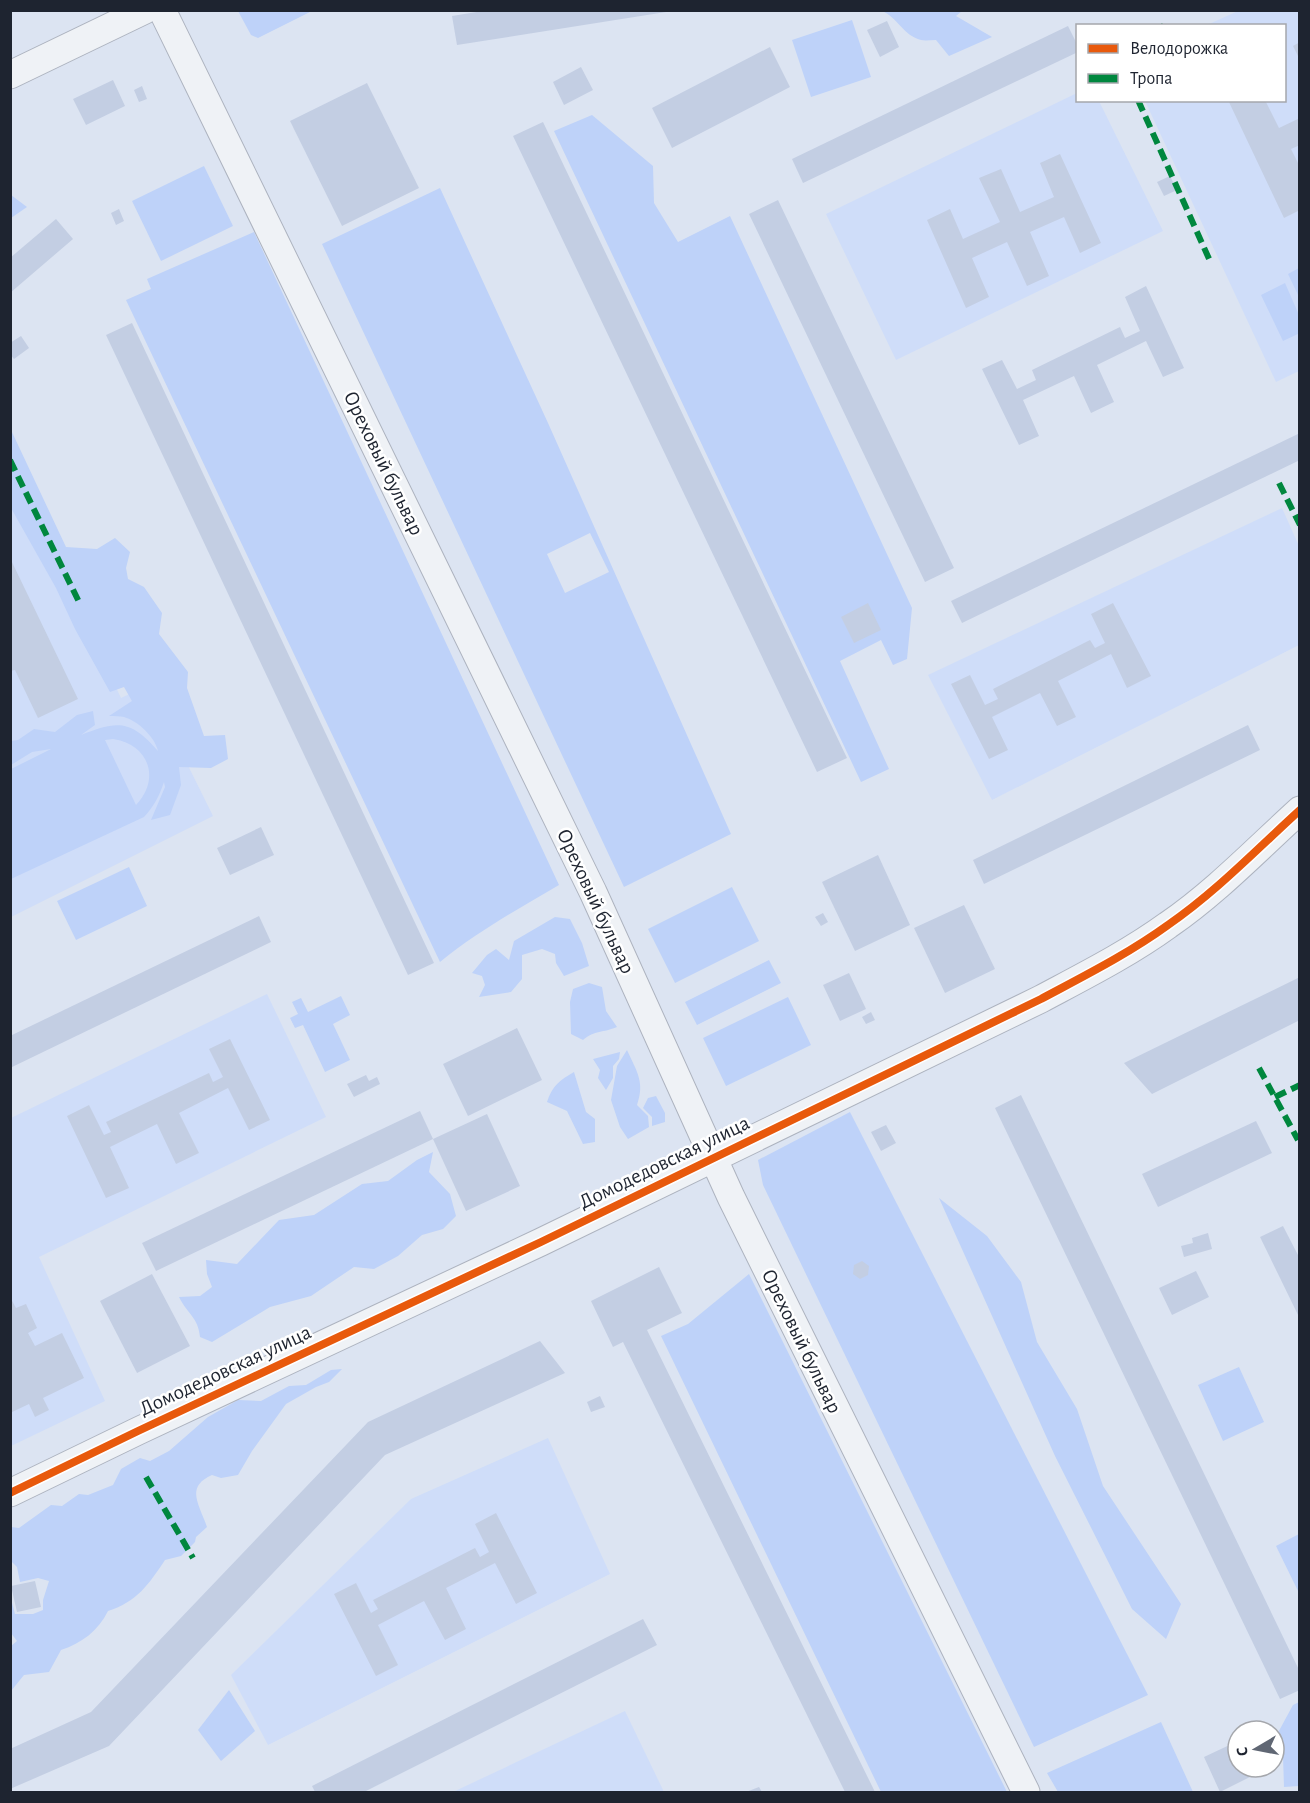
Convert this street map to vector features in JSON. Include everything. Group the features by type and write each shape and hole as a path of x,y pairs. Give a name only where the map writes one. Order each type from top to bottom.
{"main road":[{"path":"10,75 145,10"},
{"name":"Ореховый бульвар","path":"162,10 593,892 713,1159 1026,1792"},
{"name":"Домодедовская улица","path":"10,1493 713,1159 842,1094 1041,999 1139,945 1170,925 1220,884 1299,810"}],"shaded area":[{"path":"238,11 312,11 258,38 251,35"},
{"path":"882,11 962,11 956,16 992,37 949,56 936,40 915,38"},
{"path":"1238,11 1299,11 1299,371 1276,382 1145,102 1286,102 1286,24 1209,24"},
{"path":"852,20 871,77 811,97 792,40"},
{"path":"1076,93 1076,102 1099,102 1163,231 896,360 826,214"},
{"path":"592,115 653,166 654,203 678,242 730,216 912,608 907,659 893,665 881,640 840,661 889,769 861,782 554,131"},
{"path":"204,166 233,226 161,261 132,201"},
{"path":"440,188 548,423 731,834 624,887 322,244","holes":["590,533 609,572 565,593 547,554"]},
{"path":"11,195 27,207 11,218"},
{"path":"254,232 559,885 483,931 440,962 126,300 151,289 147,279"},
{"path":"1299,268 1299,297 1288,274"},
{"path":"1285,283 1299,315 1300,333 1283,341 1261,295"},
{"path":"11,430 66,547 97,549 115,538 130,552 126,568 128,579 144,587 162,613 159,634 188,672 187,688 204,736 225,735 228,759 211,768 179,767 181,785 170,815 151,820 165,787 164,782 156,801 144,817 11,879 11,769 51,749 32,752 11,765 11,741 18,740 34,729 55,732 77,715 93,711 95,725 81,735 105,727 123,726 140,733 158,751 150,735 140,726 124,717 109,716 132,701 124,687 110,692 11,508","holes":["105,740 125,742 143,755 149,774 144,795 136,805"]},
{"path":"10,469 121,698 148,685 213,816 11,917"},
{"path":"1282,508 1299,546 1299,645 992,800 928,675"},
{"path":"129,867 147,906 76,940 57,901"},
{"path":"732,887 759,941 675,983 648,929"},
{"path":"555,917 570,919 582,943 589,966 564,976 556,963 555,954 542,949 522,955 522,979 511,992 479,997 485,985 482,976 472,973 487,955 496,949 509,960 514,941"},
{"path":"769,960 781,983 697,1025 685,1002"},
{"path":"589,983 602,987 606,1011 617,1027 595,1033 583,1040 571,1034 570,1002 573,989"},
{"path":"267,994 326,1117 39,1257 105,1401 11,1446 11,1118"},
{"path":"341,996 350,1015 333,1024 350,1060 325,1072 303,1025 295,1028 290,1018 298,1014 292,1002 301,998 308,1012"},
{"path":"788,997 811,1045 726,1086 703,1038"},
{"path":"627,1050 640,1083 637,1105 648,1116 649,1127 628,1139 620,1127 611,1100 617,1066"},
{"path":"620,1052 619,1059 613,1066 613,1078 606,1090 598,1078 600,1070 593,1059"},
{"path":"574,1072 586,1112 595,1119 595,1142 583,1144 567,1111 547,1102 557,1084"},
{"path":"656,1096 665,1113 665,1122 652,1126 652,1117 643,1108 648,1098"},
{"path":"850,1112 1148,1695 1034,1747 763,1185 758,1160"},
{"path":"433,1152 429,1172 450,1194 456,1216 443,1229 422,1235 398,1256 374,1269 354,1267 311,1296 270,1307 212,1342 200,1337 195,1320 179,1297 200,1296 212,1287 207,1274 206,1260 237,1264 279,1220 314,1215 362,1184 388,1181 417,1160"},
{"path":"939,1198 987,1236 1021,1282 1037,1342 1077,1409 1103,1486 1181,1604 1166,1639 1132,1609 1055,1456"},
{"path":"749,1274 1007,1792 881,1792 661,1336 688,1324"},
{"path":"1239,1367 1264,1422 1223,1441 1198,1385"},
{"path":"342,1369 329,1382 286,1404 252,1451 238,1475 221,1478 212,1475 199,1485 196,1497 207,1527 181,1556 165,1560 148,1584 135,1597 108,1611 89,1635 61,1650 49,1672 24,1675 11,1691 11,1646 17,1641 11,1633 11,1599 15,1614 33,1614 43,1610 43,1600 49,1581 38,1578 20,1582 17,1567 11,1561 11,1527 19,1528 51,1505 62,1506 79,1494 88,1495 113,1485 121,1469 140,1458 150,1461 169,1451 208,1417 238,1400 261,1401 289,1386 306,1385 331,1370"},
{"path":"548,1438 610,1574 268,1745 231,1675 411,1499"},
{"path":"1299,1534 1299,1593 1276,1546"},
{"path":"229,1690 255,1731 221,1761 198,1730"},
{"path":"1299,1702 1299,1786 1284,1787 1284,1779 1286,1779 1285,1719 1293,1705"},
{"path":"625,1711 664,1792 453,1792"},
{"path":"1161,1722 1193,1792 1058,1792 1047,1773"}],"building":[{"path":"489,10 666,10 666,12 457,45 452,16"},
{"path":"887,21 899,47 880,57 867,30"},
{"path":"1068,26 1076,42 1076,53 803,183 792,159"},
{"path":"1300,42 1300,60 1293,46"},
{"path":"770,47 790,87 672,148 652,108"},
{"path":"581,67 593,90 564,105 553,82"},
{"path":"113,80 125,106 86,125 73,99"},
{"path":"367,83 419,188 342,226 290,121"},
{"path":"142,86 147,99 139,102 134,90"},
{"path":"1229,102 1266,102 1279,128 1300,118 1300,145 1291,149 1300,167 1300,210 1284,218"},
{"path":"543,122 847,758 817,772 513,136"},
{"path":"1060,154 1101,243 1080,253 1064,217 1030,232 1049,276 1027,286 1007,242 972,258 989,297 966,308 927,220 950,209 963,239 1000,222 979,178 1001,169 1020,212 1054,197 1040,163"},
{"path":"1170,176 1177,190 1164,196 1157,182"},
{"path":"778,200 954,568 925,582 749,214"},
{"path":"119,209 124,221 116,225 111,213"},
{"path":"56,219 73,239 10,293 10,258"},
{"path":"1146,286 1184,368 1163,377 1146,341 1097,365 1114,402 1091,413 1074,376 1023,400 1039,436 1019,445 982,369 1002,360 1017,389 1036,380 1032,370 1120,327 1125,338 1140,331 1125,297"},
{"path":"132,323 434,963 408,975 106,335"},
{"path":"21,336 29,348 14,359 10,354 10,343"},
{"path":"1300,433 1300,460 962,623 951,601"},
{"path":"10,558 78,699 38,718 15,670 10,671"},
{"path":"868,603 881,630 854,643 841,617"},
{"path":"1113,603 1151,676 1127,688 1111,654 1058,681 1076,717 1057,726 1040,693 992,717 1008,750 989,759 951,684 970,675 985,705 998,699 993,689 1090,640 1095,648 1105,643 1091,614"},
{"path":"1248,725 1260,750 984,884 973,860"},
{"path":"261,827 274,855 230,875 217,848"},
{"path":"878,855 910,925 855,951 822,882"},
{"path":"964,905 995,969 945,993 914,928"},
{"path":"823,913 828,922 821,926 815,917"},
{"path":"259,916 271,942 10,1068 10,1036"},
{"path":"849,973 866,1009 840,1021 823,985"},
{"path":"1300,977 1300,1020 1152,1094 1124,1063"},
{"path":"871,1012 875,1020 866,1024 862,1017"},
{"path":"517,1028 542,1080 468,1116 443,1064"},
{"path":"230,1039 270,1120 249,1130 228,1088 179,1113 199,1153 176,1164 157,1124 110,1147 129,1188 106,1198 67,1116 89,1105 104,1135 111,1132 106,1122 209,1073 213,1082 223,1077 209,1049"},
{"path":"366,1075 369,1081 377,1077 380,1084 354,1097 347,1084"},
{"path":"1021,1095 1300,1672 1300,1690 1280,1699 995,1108"},
{"path":"420,1111 433,1139 156,1271 142,1243"},
{"path":"487,1114 520,1186 466,1211 433,1139"},
{"path":"1256,1121 1272,1153 1158,1207 1142,1174"},
{"path":"886,1125 896,1143 881,1151 871,1132"},
{"path":"1283,1226 1300,1259 1300,1319 1260,1237"},
{"path":"1208,1233 1212,1249 1184,1257 1181,1246 1193,1243 1192,1238"},
{"path":"862,1261 869,1266 868,1275 860,1279 853,1274 854,1265"},
{"path":"659,1267 682,1313 647,1330 875,1792 845,1792 623,1342 613,1347 591,1301"},
{"path":"1196,1271 1209,1297 1172,1315 1159,1288"},
{"path":"152,1274 190,1346 137,1373 100,1301"},
{"path":"10,1297 16,1308 26,1304 37,1328 28,1333 35,1346 62,1333 84,1378 43,1398 49,1410 35,1417 29,1404 10,1413"},
{"path":"540,1341 565,1373 385,1455 109,1746 10,1789 10,1749 91,1712 368,1422"},
{"path":"600,1396 605,1407 591,1412 587,1402"},
{"path":"496,1513 537,1593 516,1604 495,1563 446,1588 466,1629 445,1640 424,1601 378,1625 398,1665 376,1676 334,1594 356,1583 371,1613 378,1609 373,1600 475,1548 480,1557 489,1552 475,1524"},
{"path":"35,1581 41,1607 17,1612 11,1586"},
{"path":"643,1619 657,1645 364,1792 315,1792 312,1786"},
{"path":"1226,1747 1226,1779 1246,1779 1220,1792 1204,1757"},
{"path":"759,1787 762,1792 746,1792"}],"marked path":[{"path":"1139,102 1210,261"},
{"path":"10,460 80,604"},
{"path":"1279,483 1300,525"},
{"path":"1259,1068 1298,1140"},
{"path":"1275,1097 1300,1085"},
{"path":"146,1477 193,1558"}],"cycle path":[{"path":"10,1493 541,1242 1041,999 1122,955 1186,912 1220,884 1300,810"}]}
